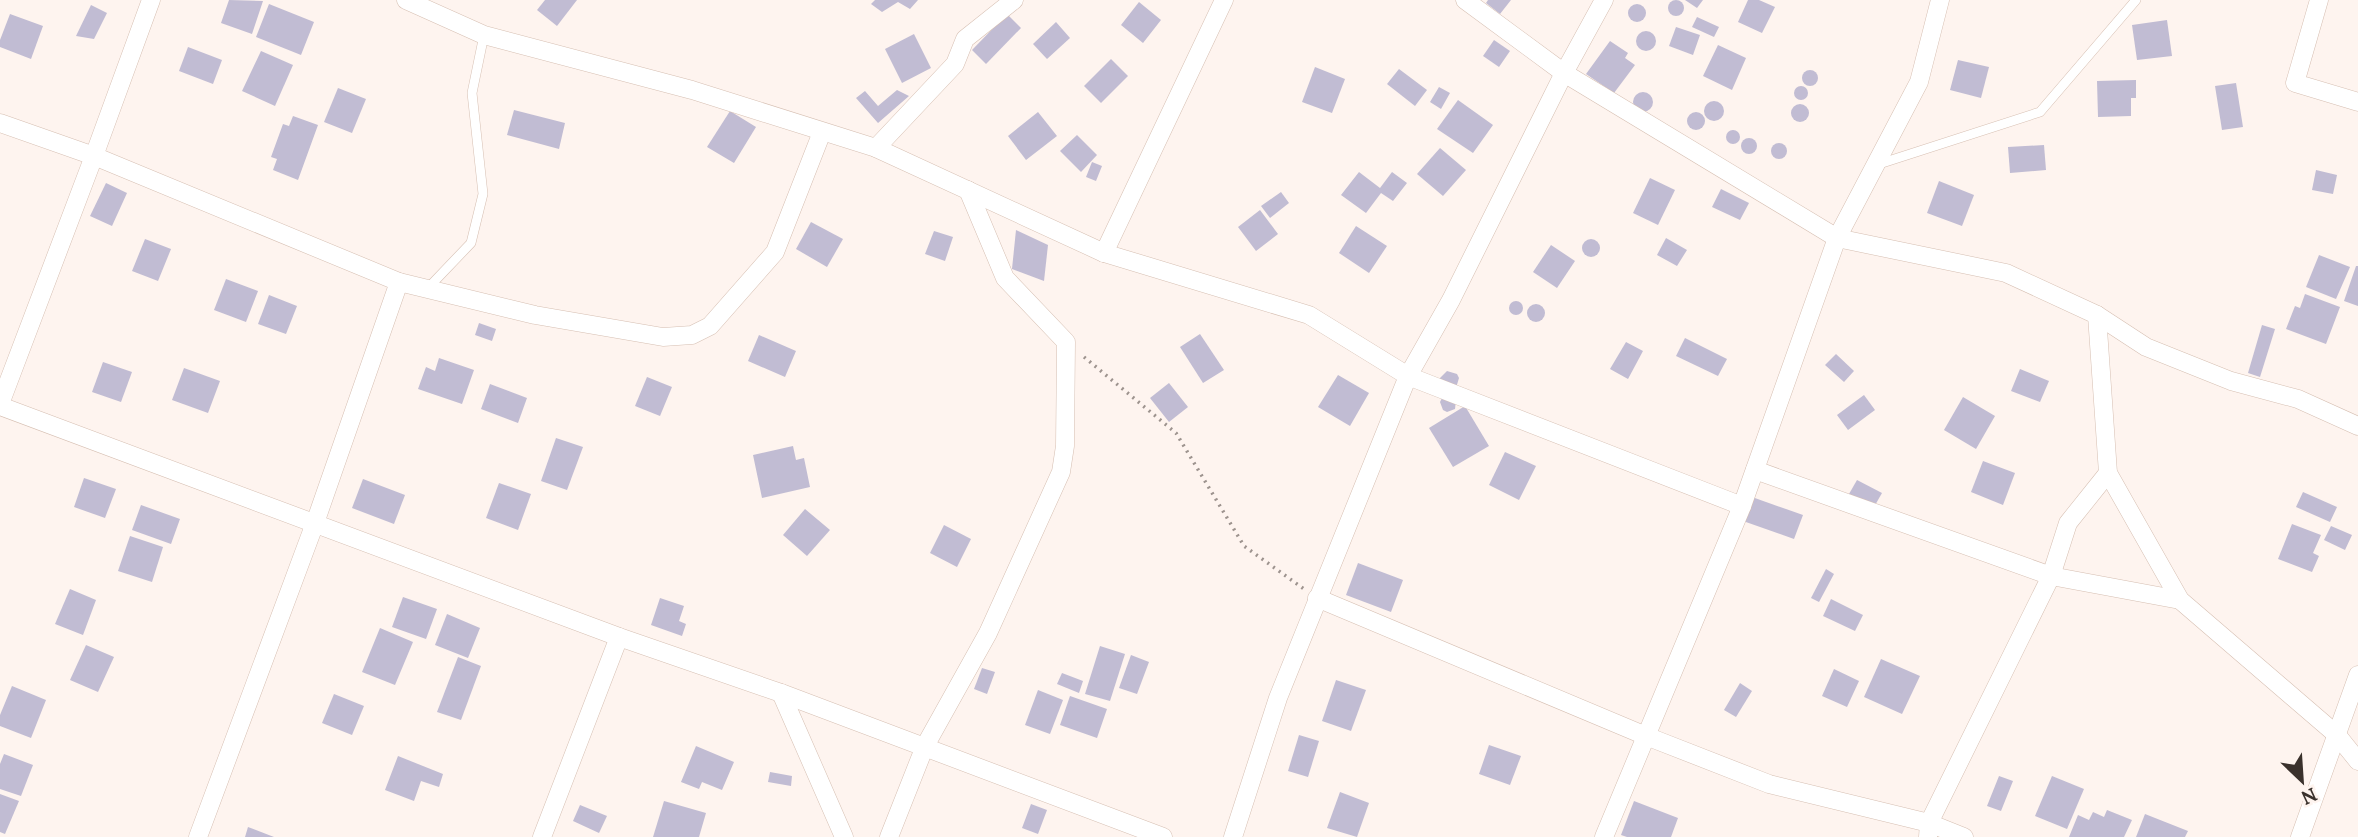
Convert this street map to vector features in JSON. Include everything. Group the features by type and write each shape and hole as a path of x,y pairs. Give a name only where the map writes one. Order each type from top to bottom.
{"street":[{"path":"151,0 0,405 619,636 781,692 1164,837"},
{"path":"406,0 484,35 692,90 876,148 1104,253 1309,315 1408,376 1742,506"},
{"path":"876,148 954,64 965,39 1014,0"},
{"path":"1104,253 1224,0"},
{"path":"1465,0 1564,73 1837,238 2006,273 2097,315 2146,348 2231,381 2298,399 2358,426"},
{"path":"1233,837 1278,698 1408,376 1451,300 1564,73 1604,0"},
{"path":"1604,837 1742,506 1837,238 1919,82 1940,0"},
{"path":"2319,0 2295,83 2358,103"},
{"path":"0,124 94,156 399,282 548,318 663,337 692,335 710,326 775,252 822,132"},
{"path":"889,837 925,746 988,632 1061,472 1065,446 1066,342 1005,278 968,190"},
{"path":"198,837 315,523 399,282"},
{"path":"2097,315 2108,473 2180,600 2337,735 2358,761"},
{"path":"1755,470 2051,576 2180,600"},
{"path":"1929,830 2051,576 2068,523 2108,473"},
{"path":"1317,598 1646,736 1769,784 1929,830 1964,837"},
{"path":"542,837 619,636"},
{"path":"2300,837 2358,675"},
{"path":"781,692 844,837"}],"lane":[{"path":"1875,166 2040,113 2136,0"},
{"path":"428,288 471,243 483,194 472,93 484,35"}],"path":[{"path":"1066,342 1176,433 1244,546 1317,598"}],"building":[{"path":"229,0 263,1 252,34 221,23"},
{"path":"545,0 577,0 557,26 537,10"},
{"path":"875,0 918,0 910,9 898,2 882,12 871,4"},
{"path":"1488,0 1511,0 1500,14 1486,3"},
{"path":"1673,0 1679,0 1684,8 1682,14 1673,16 1668,11 1668,5"},
{"path":"1685,0 1703,0 1697,8"},
{"path":"1748,0 1759,0 1775,7 1762,33 1738,22"},
{"path":"1139,2 1161,20 1143,43 1121,25"},
{"path":"269,4 314,22 301,55 256,37"},
{"path":"1637,4 1643,7 1646,13 1643,19 1637,22 1631,19 1628,13 1631,7"},
{"path":"91,5 107,13 94,39 76,36"},
{"path":"10,14 43,26 31,59 0,47"},
{"path":"1007,14 1021,28 986,64 972,50"},
{"path":"1697,17 1719,27 1714,37 1692,27"},
{"path":"2167,20 2172,56 2137,60 2132,25"},
{"path":"1056,22 1070,38 1047,59 1033,44"},
{"path":"1676,27 1700,35 1693,55 1669,46"},
{"path":"1646,31 1653,34 1656,41 1653,48 1646,51 1639,48 1636,41 1639,34"},
{"path":"914,34 931,68 902,83 885,49"},
{"path":"1494,40 1510,51 1499,67 1483,56"},
{"path":"1610,41 1628,53 1625,58 1635,65 1614,93 1586,74"},
{"path":"1718,45 1746,58 1732,90 1703,76"},
{"path":"188,47 222,60 213,84 179,71"},
{"path":"261,51 293,65 275,106 242,91"},
{"path":"1111,59 1128,76 1101,103 1084,86"},
{"path":"1958,60 1989,67 1981,98 1950,90"},
{"path":"1315,67 1345,79 1332,113 1302,102"},
{"path":"1399,69 1427,90 1415,106 1387,84"},
{"path":"1807,70 1813,70 1818,78 1816,84 1807,86 1802,81 1802,75"},
{"path":"2136,80 2136,98 2131,98 2131,116 2098,117 2097,81"},
{"path":"2236,83 2243,127 2222,130 2215,86"},
{"path":"1798,86 1804,86 1808,93 1804,100 1798,100 1794,96 1794,90"},
{"path":"1439,87 1450,93 1441,109 1430,102"},
{"path":"338,88 366,99 352,133 324,122"},
{"path":"897,90 909,96 878,123 856,98 865,91 878,106"},
{"path":"1643,92 1650,95 1653,102 1650,109 1643,112 1636,109 1633,102 1636,95"},
{"path":"1458,100 1493,125 1473,153 1437,129"},
{"path":"1714,101 1721,104 1724,111 1721,118 1714,121 1707,118 1704,111 1707,104"},
{"path":"1800,104 1806,107 1809,113 1806,119 1800,122 1794,119 1791,113 1794,107"},
{"path":"514,110 565,123 559,149 507,135"},
{"path":"730,111 756,127 734,163 707,147"},
{"path":"1038,112 1057,136 1026,160 1008,136"},
{"path":"1692,112 1700,112 1705,121 1703,128 1692,130 1687,125 1687,117"},
{"path":"293,116 318,125 298,180 273,170 277,159 271,157 283,124 289,126"},
{"path":"1733,130 1738,132 1738,142 1733,144 1728,142 1726,137 1728,132"},
{"path":"1077,135 1097,155 1081,172 1060,151"},
{"path":"1749,138 1755,140 1755,152 1749,154 1743,152 1741,146 1743,140"},
{"path":"1779,143 1787,151 1779,159 1771,151"},
{"path":"2044,145 2046,170 2010,173 2008,147"},
{"path":"1440,148 1466,170 1443,196 1417,174"},
{"path":"1092,162 1102,166 1096,181 1086,177"},
{"path":"2316,170 2337,175 2333,194 2312,190"},
{"path":"1359,172 1380,188 1392,172 1407,183 1393,201 1381,193 1366,213 1341,195"},
{"path":"1650,178 1675,190 1658,225 1633,213"},
{"path":"1939,181 1974,195 1962,226 1927,213"},
{"path":"106,183 127,193 112,226 90,216"},
{"path":"1721,189 1749,203 1740,220 1712,207"},
{"path":"1281,192 1289,203 1270,218 1261,206"},
{"path":"1260,210 1278,234 1256,251 1238,227"},
{"path":"811,222 843,239 827,267 796,249"},
{"path":"1356,226 1387,246 1369,273 1339,253"},
{"path":"1016,230 1048,245 1044,281 1012,269"},
{"path":"934,231 953,237 945,261 925,254"},
{"path":"1666,238 1687,250 1677,266 1657,255"},
{"path":"145,239 171,249 158,281 132,271"},
{"path":"1591,239 1597,242 1600,248 1597,254 1591,257 1585,254 1582,248 1585,242"},
{"path":"1551,245 1575,261 1557,288 1533,272"},
{"path":"2319,255 2350,267 2336,299 2306,287"},
{"path":"2358,266 2358,306 2344,301"},
{"path":"226,279 258,291 246,322 214,310"},
{"path":"2305,294 2340,307 2326,344 2286,329 2295,306 2300,308"},
{"path":"269,295 297,306 286,334 258,324"},
{"path":"1513,301 1519,301 1523,308 1519,315 1513,315 1509,311 1509,305"},
{"path":"1536,304 1542,307 1545,313 1542,319 1536,322 1530,319 1527,313 1530,307"},
{"path":"479,323 496,329 492,341 475,335"},
{"path":"2262,325 2275,329 2260,377 2248,373"},
{"path":"1200,334 1224,370 1203,383 1180,347"},
{"path":"759,335 796,351 785,377 748,361"},
{"path":"1685,338 1727,359 1718,376 1676,356"},
{"path":"1626,342 1643,351 1628,379 1610,369"},
{"path":"1836,354 1854,371 1844,382 1825,365"},
{"path":"439,358 474,370 462,404 418,389 426,367 435,371"},
{"path":"103,362 132,372 121,402 92,392"},
{"path":"184,368 220,381 208,413 172,400"},
{"path":"2020,369 2049,381 2040,402 2011,391"},
{"path":"1447,371 1457,374 1459,378 1456,388 1440,383 1440,378"},
{"path":"1338,375 1369,393 1350,426 1318,407"},
{"path":"647,377 672,387 660,416 635,406"},
{"path":"1169,383 1188,407 1169,422 1150,398"},
{"path":"490,384 527,398 518,423 481,409"},
{"path":"1864,395 1875,410 1848,430 1837,415"},
{"path":"1963,397 1995,416 1976,449 1944,430"},
{"path":"1442,398 1456,400 1455,409 1447,412 1443,410 1440,402"},
{"path":"1465,406 1489,446 1453,467 1429,428"},
{"path":"556,438 583,447 567,490 541,481"},
{"path":"793,446 796,460 804,458 810,487 762,498 753,455"},
{"path":"1505,452 1536,466 1519,500 1489,485"},
{"path":"1983,461 2015,473 2003,505 1971,492"},
{"path":"84,478 116,489 105,518 74,507"},
{"path":"363,479 405,495 394,524 352,508"},
{"path":"1857,480 1882,493 1874,507 1849,494"},
{"path":"499,483 531,494 518,530 486,518"},
{"path":"2303,492 2337,507 2330,522 2296,507"},
{"path":"1752,497 1803,515 1794,539 1743,521"},
{"path":"141,505 180,519 171,544 132,530"},
{"path":"805,509 830,530 807,556 783,535"},
{"path":"2292,524 2321,535 2313,553 2319,556 2312,572 2278,559"},
{"path":"944,525 971,539 957,567 930,553"},
{"path":"2331,526 2352,535 2345,550 2324,540"},
{"path":"130,536 163,547 152,582 118,571"},
{"path":"1358,563 1403,580 1391,612 1346,595"},
{"path":"1826,569 1834,574 1819,602 1811,598"},
{"path":"70,589 96,600 83,635 55,624"},
{"path":"403,597 437,609 426,639 392,627"},
{"path":"660,598 684,606 679,621 686,624 682,636 651,625"},
{"path":"1831,599 1863,615 1855,631 1823,616"},
{"path":"447,614 480,628 468,658 435,645"},
{"path":"380,628 413,642 395,685 362,672"},
{"path":"86,645 114,657 98,692 70,680"},
{"path":"1100,646 1125,654 1110,701 1085,694"},
{"path":"1131,655 1149,662 1137,694 1119,688"},
{"path":"458,657 481,666 461,720 437,712"},
{"path":"1881,659 1920,676 1902,714 1864,697"},
{"path":"982,668 995,672 987,694 974,689"},
{"path":"1834,669 1859,681 1847,707 1822,696"},
{"path":"1062,673 1083,681 1079,693 1057,684"},
{"path":"1336,680 1366,690 1351,731 1322,721"},
{"path":"1740,683 1752,691 1736,717 1724,710"},
{"path":"12,686 46,700 31,738 0,726 0,715"},
{"path":"1038,690 1063,700 1050,734 1025,725"},
{"path":"334,694 364,706 352,735 322,723"},
{"path":"1070,696 1107,709 1097,738 1060,725"},
{"path":"1299,735 1319,741 1308,777 1288,771"},
{"path":"1489,745 1521,756 1510,785 1479,774"},
{"path":"696,746 734,762 722,790 702,782 699,789 681,782"},
{"path":"4,754 33,765 21,796 0,789 0,764"},
{"path":"398,756 443,774 439,787 421,781 414,801 385,790"},
{"path":"770,772 792,776 791,786 768,782"},
{"path":"1999,776 2013,781 2001,811 1987,806"},
{"path":"2052,776 2084,789 2067,829 2035,816"},
{"path":"1340,792 1369,803 1357,837 1327,828"},
{"path":"0,794 19,801 5,834 0,832"},
{"path":"664,801 706,813 699,837 653,837"},
{"path":"1634,801 1678,818 1671,837 1621,835"},
{"path":"1031,804 1047,810 1038,834 1022,828"},
{"path":"580,805 607,816 599,833 573,821"},
{"path":"2107,810 2132,820 2124,837 2069,837 2078,815 2089,820 2093,812 2104,817"},
{"path":"2145,814 2188,831 2185,837 2136,837"},
{"path":"248,827 274,837 245,837"}]}
